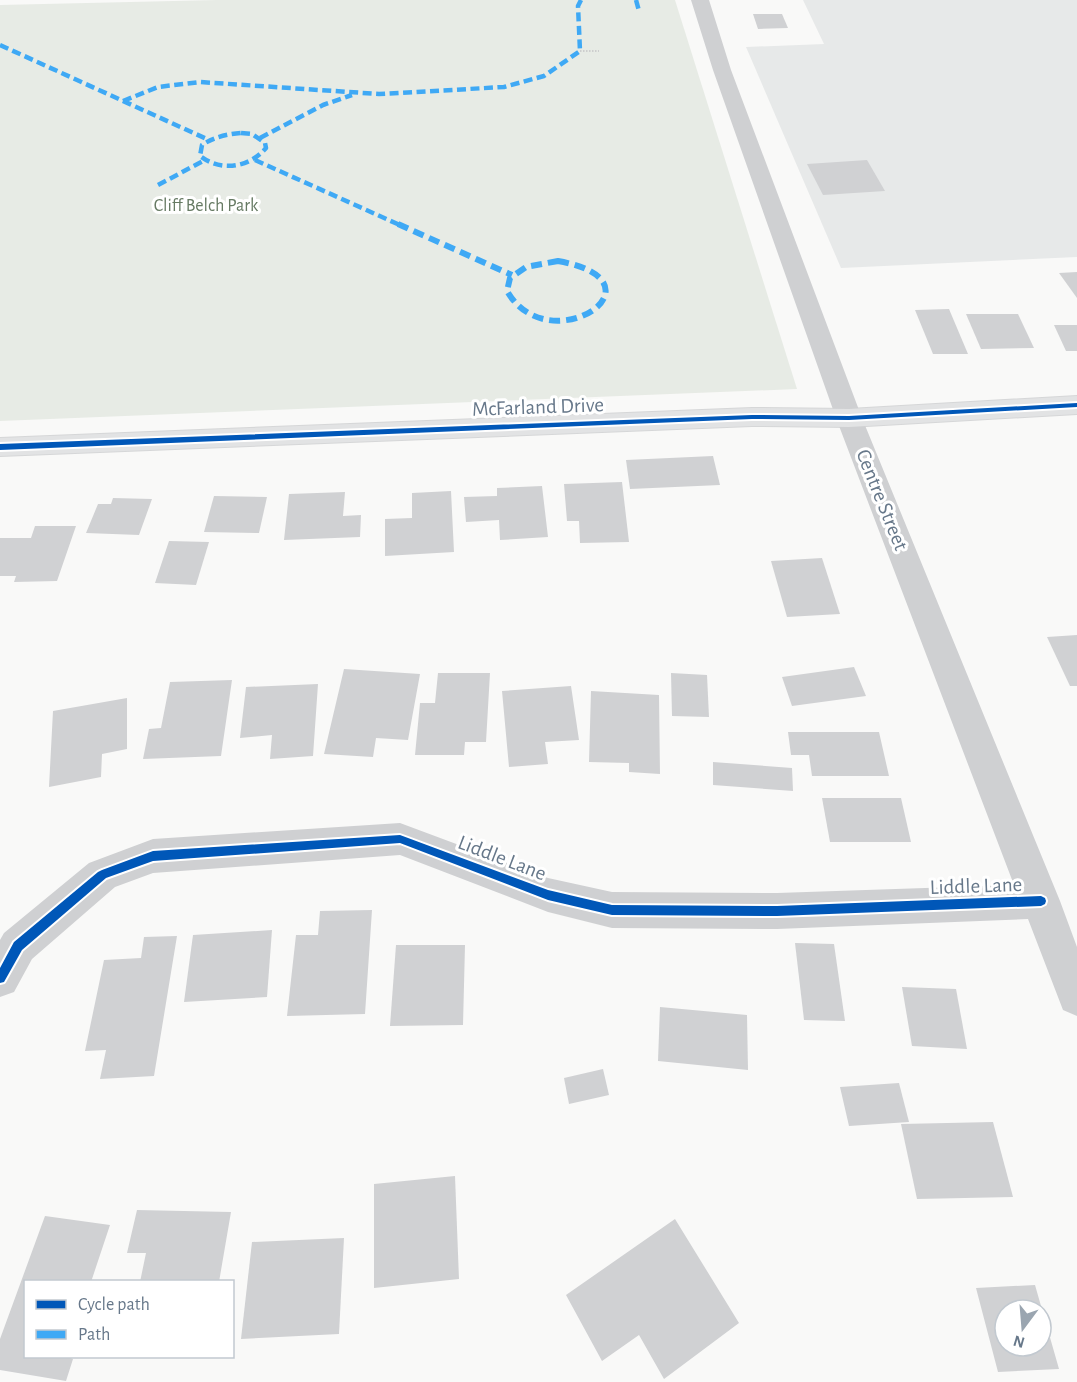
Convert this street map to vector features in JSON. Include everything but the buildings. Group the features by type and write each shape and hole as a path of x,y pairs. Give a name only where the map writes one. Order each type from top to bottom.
{"street":[{"name":"Centre Street","path":"700,0 723,70 849,418 1077,996"},
{"name":"McFarland Drive","path":"0,447 752,417 849,418 1077,405"},
{"name":"Liddle Lane","path":"0,978 18,946 102,875 153,856 400,839 548,895 612,910 777,910 1041,901"}],"path":[{"path":"580,51 598,51"}],"shaded area":[{"path":"803,0 1077,0 1077,257 841,268 746,47 824,44"}],"green space":[{"name":"Cliff Belch Park","path":"217,0 675,0 797,389 0,421 0,5"}],"marked path":[{"path":"123,101 158,87 200,82 379,94 504,87 544,76 580,51 578,6 581,0"},
{"path":"636,0 639,11"},
{"path":"0,45 209,140"},
{"path":"260,138 323,105 352,95"},
{"path":"241,133 252,134 265,143 266,148 253,160 244,164 225,166 215,165 200,156 202,145 211,139 241,133"},
{"path":"158,185 205,160"},
{"path":"255,160 512,275"},
{"path":"558,261 580,266 600,277 606,284 608,292 604,301 593,311 571,320 549,320 529,314 514,304 507,291 510,278 526,267 558,261"}],"cycle path":[{"path":"0,447 752,417 849,418 1077,405"},
{"path":"0,978 18,946 102,875 153,856 400,839 548,895 612,910 777,911 1041,901"}]}
